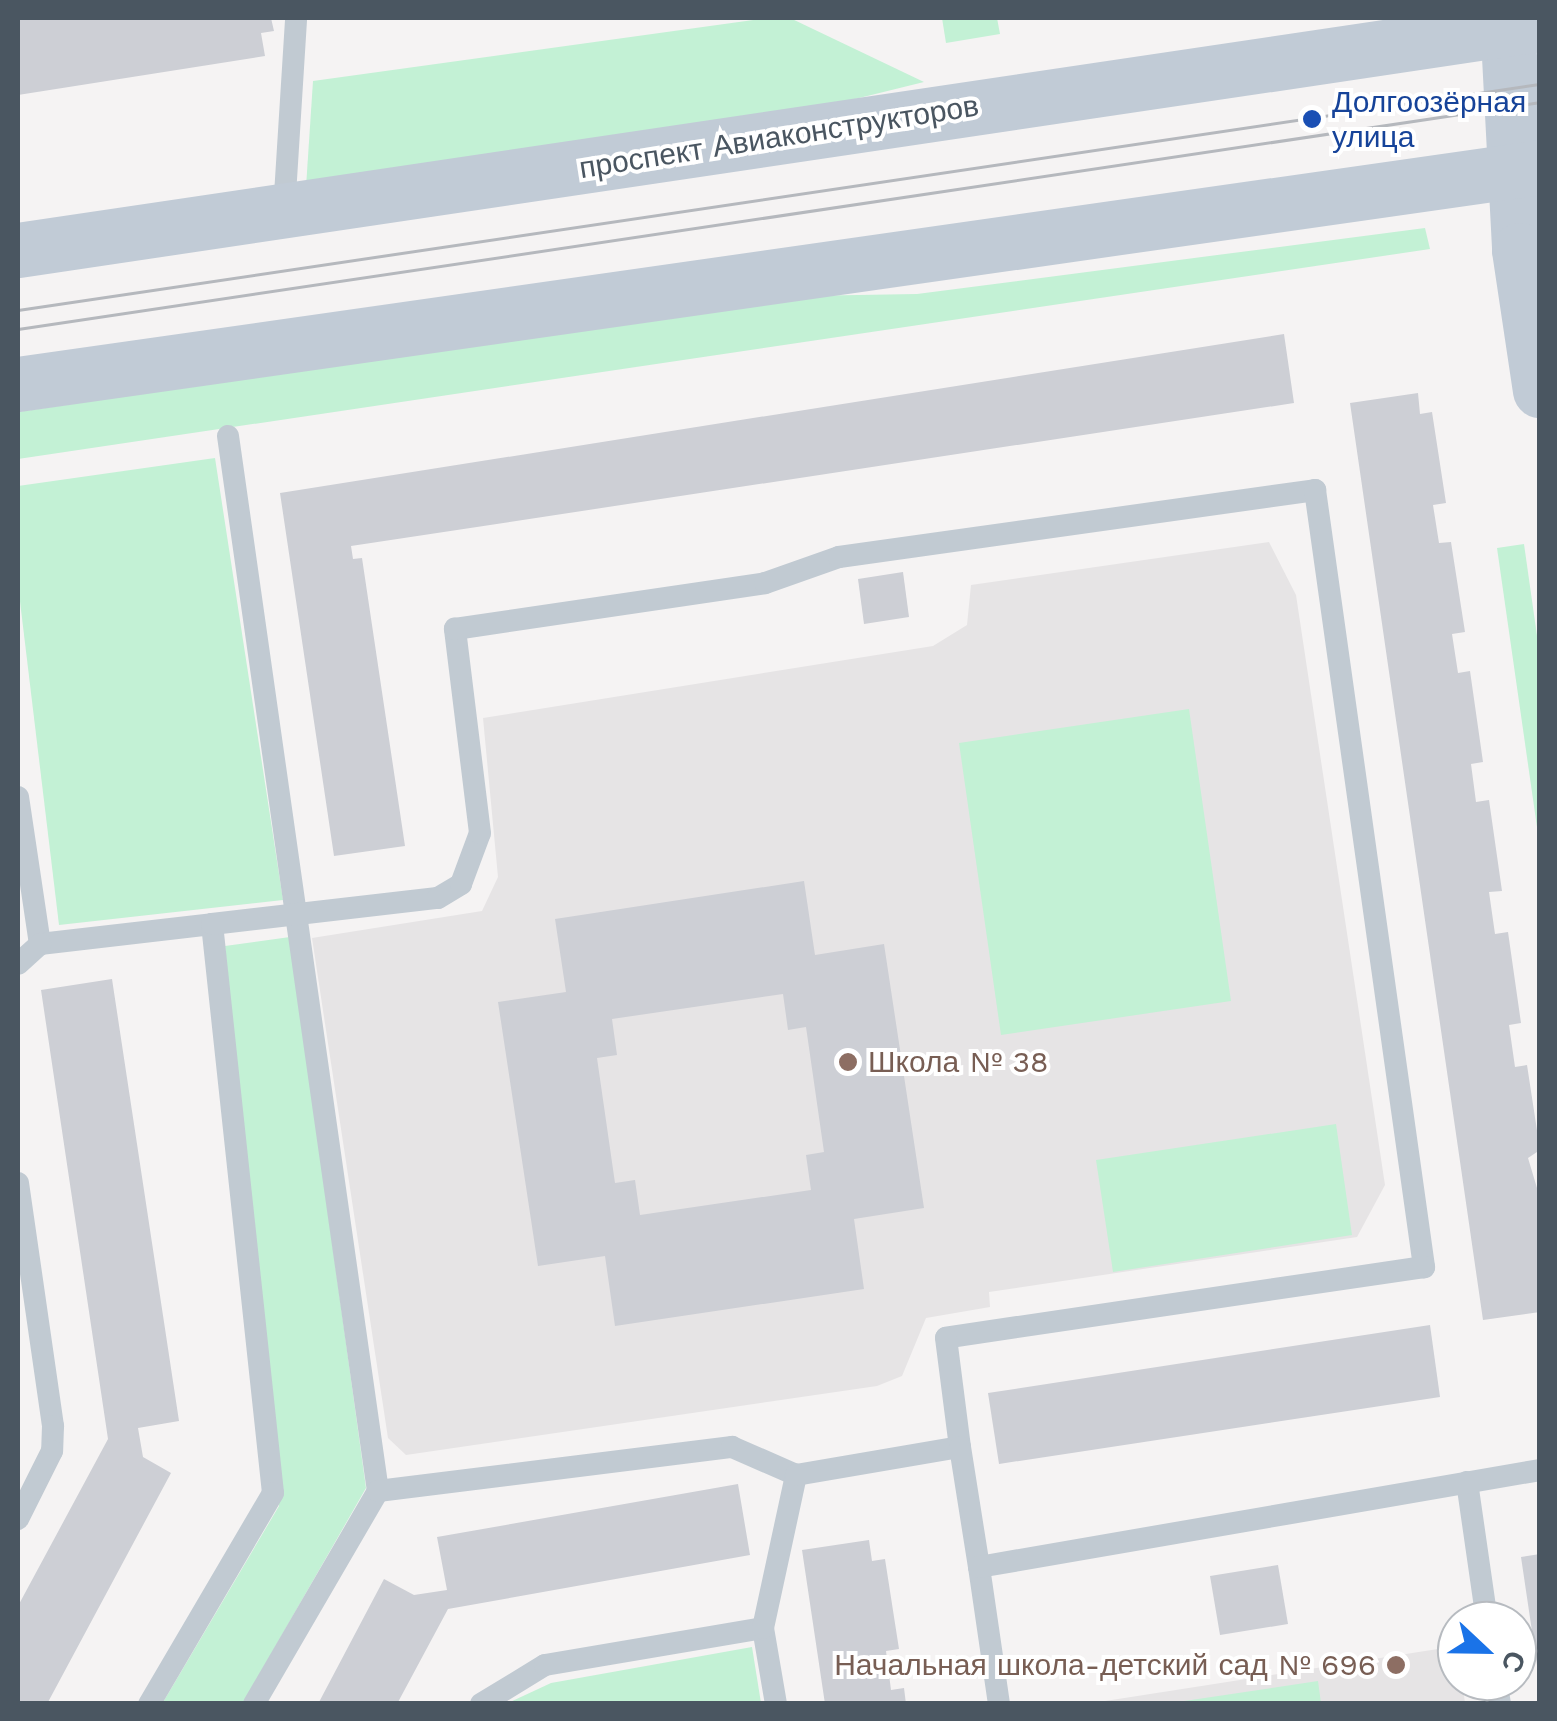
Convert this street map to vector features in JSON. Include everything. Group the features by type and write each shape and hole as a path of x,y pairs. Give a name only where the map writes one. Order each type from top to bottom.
{"street":[{"name":"проспект Авиаконструкторов","path":"18,250 1518,24"},
{"path":"1518,24 1540,390"},
{"path":"18,384 1527,168"}],"lane":[{"path":"284,211 296,18"},
{"path":"228,436 378,1491 254,1704"},
{"path":"18,964 40,944 438,898 461,884 480,833 456,629 766,582 839,557 1316,490 1424,1267 946,1338 1000,1704"},
{"path":"18,797 40,944"},
{"path":"149,1704 273,1492 212,924"},
{"path":"18,1184 29,1347 52,1450 18,1518"},
{"path":"378,1491 732,1447 796,1475 960,1448"},
{"path":"980,1567 1540,1470"},
{"path":"776,1704 763,1628 796,1475"},
{"path":"1466,1482 1485,1601"},
{"path":"481,1704 545,1666 763,1628"}],"shaded area":[{"name":"Школа № 38","path":"1269,542 1296,595 1385,1185 1357,1237 989,1292 990,1307 926,1318 902,1376 877,1386 406,1455 388,1438 312,938 482,911 498,877 483,718 933,646 967,625 971,585"},
{"name":"Начальная школа-детский сад № 696","path":"1437,1649 1437,1701 1465,1703 1086,1704"}],"green space":[{"path":"790,18 924,82 782,117 306,187 313,81"},
{"path":"942,18 997,18 1000,34 946,43"},
{"path":"1425,228 1430,249 18,459 18,412 799,296 917,294"},
{"path":"215,458 283,900 59,925 18,585 18,486"},
{"path":"1524,544 1539,650 1539,841 1497,548"},
{"path":"1189,709 1231,1001 1001,1035 959,743"},
{"path":"290,937 366,1488 243,1703 162,1704 279,1506 225,946"},
{"path":"1336,1124 1352,1235 1113,1272 1096,1160"},
{"path":"752,1647 761,1703 508,1703 551,1683"},
{"path":"1318,1681 1321,1703 1171,1703"}],"building":[{"path":"18,18 271,18 274,31 261,33 265,56 18,95"},
{"path":"1284,334 1294,403 351,546 353,559 362,558 405,846 334,856 280,493"},
{"path":"1418,393 1420,414 1432,412 1446,503 1433,505 1439,543 1451,542 1465,632 1452,634 1458,673 1470,671 1483,762 1471,764 1476,802 1489,800 1502,891 1489,892 1495,934 1508,932 1521,1023 1509,1025 1515,1067 1527,1065 1540,1150 1528,1158 1540,1198 1540,1312 1483,1320 1350,403"},
{"path":"903,572 909,617 864,624 858,579"},
{"path":"804,881 815,955 884,944 924,1208 854,1219 864,1289 615,1326 605,1256 538,1266 498,1002 566,992 555,919","holes":["783,994 788,1030 806,1027 824,1152 806,1155 811,1190 640,1215 635,1180 615,1183 597,1058 617,1055 612,1019"]},
{"path":"112,979 179,1421 138,1428 143,1457 171,1473 47,1704 18,1704 18,1606 108,1439 41,990"},
{"path":"1430,1325 1440,1397 999,1464 988,1393"},
{"path":"738,1484 750,1555 448,1609 397,1704 318,1704 384,1579 414,1595 447,1590 437,1537"},
{"path":"869,1540 872,1561 885,1559 899,1649 886,1651 891,1690 904,1688 906,1704 825,1704 802,1550"},
{"path":"1540,1554 1540,1665 1537,1601 1528,1601 1521,1557"},
{"path":"1278,1565 1288,1624 1220,1635 1210,1576"}],"tram line":[{"path":"18,310 1540,84"},
{"path":"18,329 1540,102"}],"place":[{"name":"Долгоозёрная улица","path":"1312,119"},
{"name":"Школа № 38","path":"848,1062"},
{"name":"Начальная школа-детский сад № 696","path":"1396,1665"}]}
